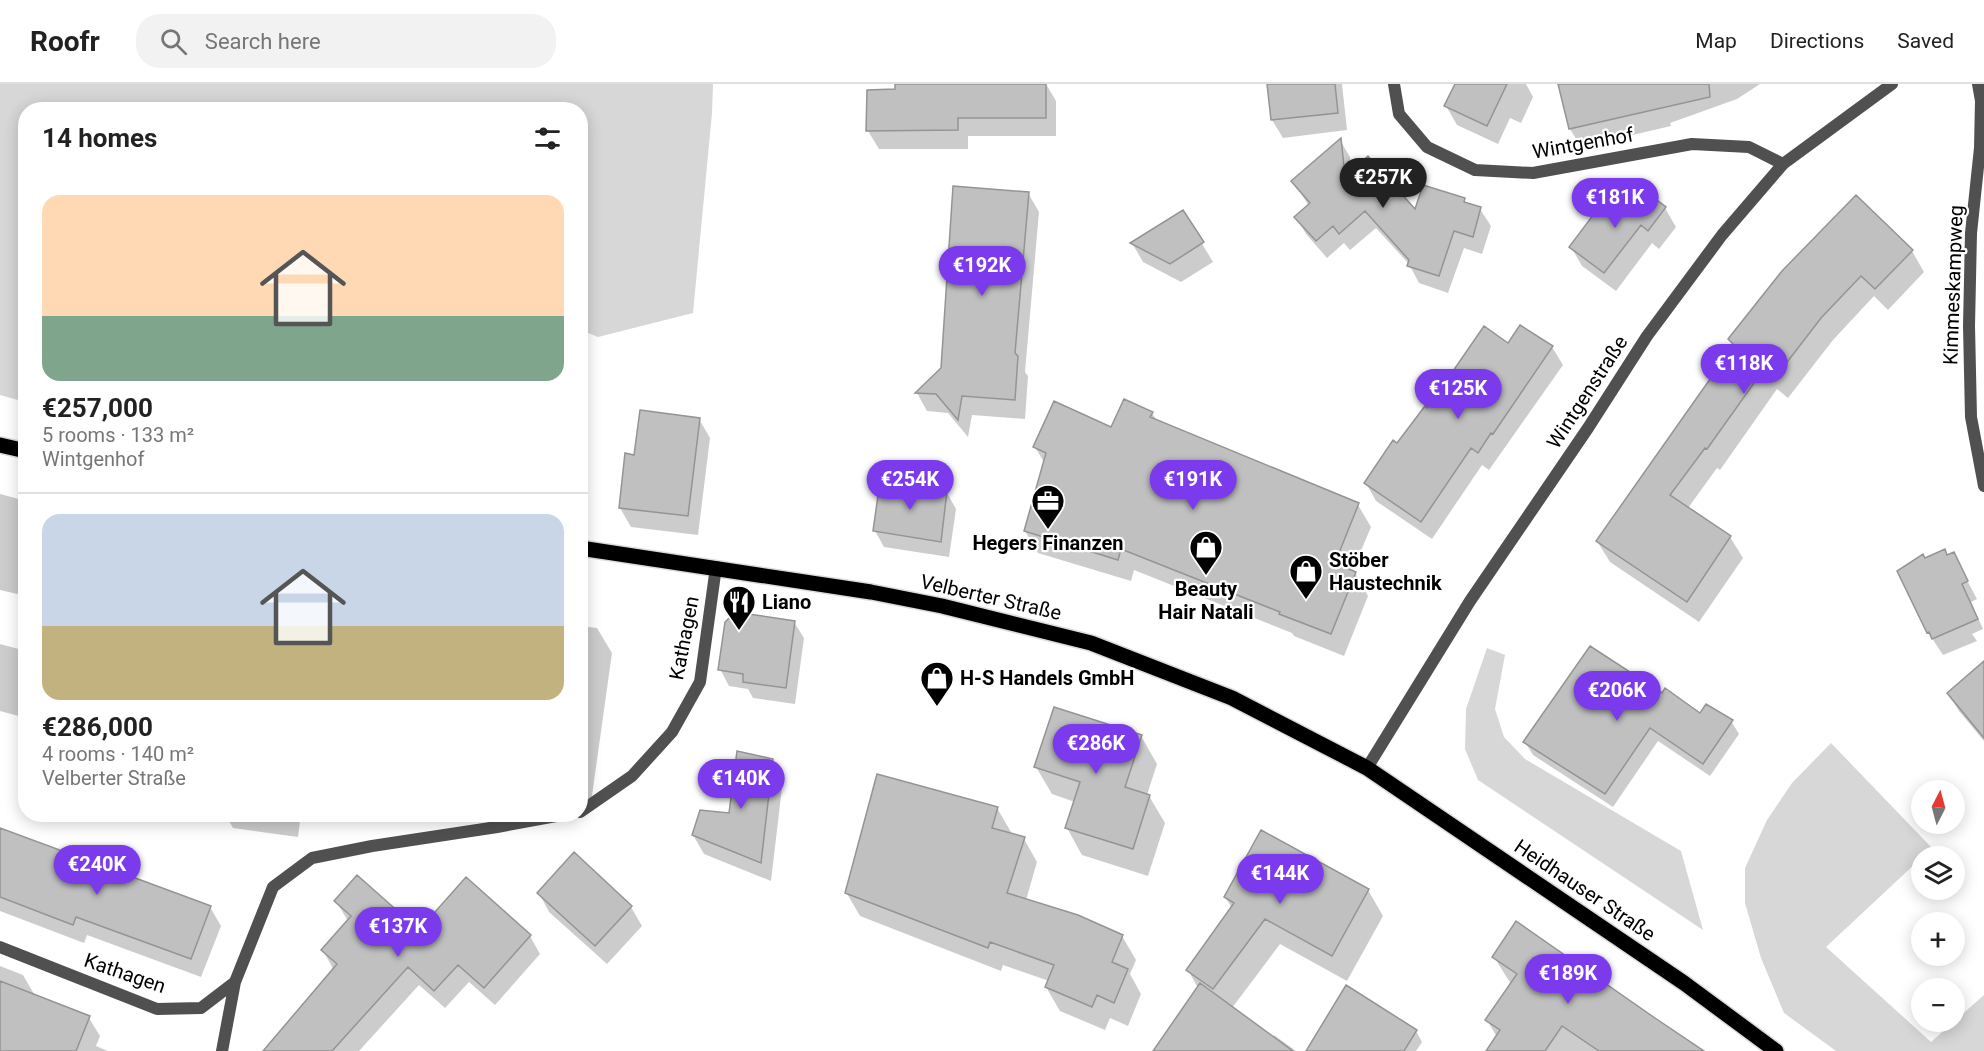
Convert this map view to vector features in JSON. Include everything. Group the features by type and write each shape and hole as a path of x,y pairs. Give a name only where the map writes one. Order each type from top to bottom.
{"main road":[{"path":"0,445 18,449"},
{"name":"Velberter Straße","path":"588,549 871,592 942,606 1091,643 1232,698 1367,768"},
{"name":"Heidhauser Straße","path":"1367,768 1684,983 1776,1051"}],"street":[{"name":"Wintgenhof","path":"1394,84 1400,114 1427,147 1475,170 1533,173 1692,144 1749,147 1783,164"},
{"name":"Wintgenstraße","path":"1367,768 1470,601 1588,428 1647,336 1722,235 1783,164 1892,84"},
{"name":"Kimmeskampweg","path":"1978,84 1981,101 1980,148 1971,233 1969,326 1971,417 1984,486"},
{"name":"Kathagen","path":"588,806 632,776 672,732 683,712 699,682 716,567"},
{"path":"222,1051 235,982 273,887 312,858 524,822"},
{"name":"Kathagen","path":"0,947 157,1009 201,1008 235,982"}],"shaded area":[{"path":"0,84 713,84 693,313 598,337 588,333 588,102 18,102 18,400 0,395"},
{"path":"1487,648 1505,655 1495,709 1504,737 1525,759 1681,851 1703,930 1478,780 1465,749 1466,709"},
{"path":"1831,743 1911,826 1911,834 1919,834 1930,846 1911,846 1911,868 1826,947 1911,1024 1911,1032 1920,1032 1931,1042 1942,1032 1965,1032 1965,1012 1984,995 1984,1051 1836,1051 1784,1013 1761,958 1745,903 1745,868 1767,820 1792,783"}],"building":[{"path":"895,84 1046,84 1046,118 958,118 958,130 866,131 867,90 895,89"},
{"path":"1267,84 1335,84 1338,113 1271,120"},
{"path":"1455,84 1507,84 1487,126 1444,106"},
{"path":"1558,84 1709,84 1710,97 1569,129"},
{"path":"1341,138 1345,176 1368,156 1415,209 1423,185 1465,198 1464,202 1481,207 1473,237 1454,231 1439,276 1407,266 1409,260 1365,211 1339,234 1333,226 1316,241 1294,217 1310,203 1291,181"},
{"path":"953,186 1029,192 1015,353 1018,356 1015,400 962,396 958,420 936,394 915,393 941,368"},
{"path":"1640,187 1666,207 1648,231 1641,225 1604,273 1569,247 1606,198 1623,210"},
{"path":"1856,195 1913,250 1875,289 1861,276 1821,318 1775,378 1764,369 1707,449 1705,448 1670,495 1731,536 1687,602 1596,541 1734,345 1728,339 1782,271"},
{"path":"1183,210 1204,242 1170,264 1130,243"},
{"path":"1520,325 1553,346 1493,434 1491,433 1478,453 1471,448 1421,522 1364,483 1393,440 1397,443 1425,406 1427,408 1445,390 1442,387 1484,326 1508,343"},
{"path":"1124,399 1153,412 1150,417 1359,503 1335,563 1356,572 1331,634 1121,549 1118,560 1024,531 1046,453 1033,447 1054,401 1111,427"},
{"path":"640,410 700,418 688,516 619,508 625,453 634,455"},
{"path":"880,481 947,491 941,542 873,531"},
{"path":"1945,549 1947,555 1954,552 1968,581 1962,584 1978,619 1932,639 1897,571 1923,554 1925,558"},
{"path":"735,612 795,621 786,688 743,682 743,674 718,670 725,622"},
{"path":"1590,646 1662,693 1665,688 1700,713 1706,704 1733,720 1703,764 1650,728 1605,794 1523,742"},
{"path":"1984,661 1984,738 1947,693"},
{"path":"1054,707 1142,735 1125,787 1150,795 1133,849 1065,828 1080,782 1034,767"},
{"path":"737,751 773,759 761,863 692,835 700,810 729,813"},
{"path":"877,774 998,807 992,828 1025,837 1007,893 1078,915 1123,935 1112,962 1128,969 1114,1003 1097,995 1092,1007 1045,987 1054,965 990,942 988,948 845,893"},
{"path":"0,828 211,906 191,959 76,917 73,925 0,897"},
{"path":"1261,830 1369,889 1332,956 1265,919 1213,989 1186,970 1234,903 1224,897"},
{"path":"574,852 632,906 595,946 537,893"},
{"path":"357,875 419,930 466,877 531,935 484,988 458,965 434,991 408,967 332,1051 263,1051 337,964 321,950 351,916 334,901"},
{"path":"1516,921 1704,1051 1599,1051 1562,1026 1545,1051 1486,1051 1500,1030 1485,1020 1517,974 1492,957"},
{"path":"0,981 90,1016 76,1051 0,1051"},
{"path":"1200,983 1293,1051 1153,1051"},
{"path":"1346,985 1417,1030 1404,1051 1306,1051"}],"place":[{"name":"Hegers Finanzen","path":"1048,530"},
{"name":"Beauty Hair Natali","path":"1206,576"},
{"name":"Stöber Haustechnik","path":"1306,600"},
{"name":"Liano","path":"739,631"},
{"name":"H-S Handels GmbH","path":"937,707"}]}
